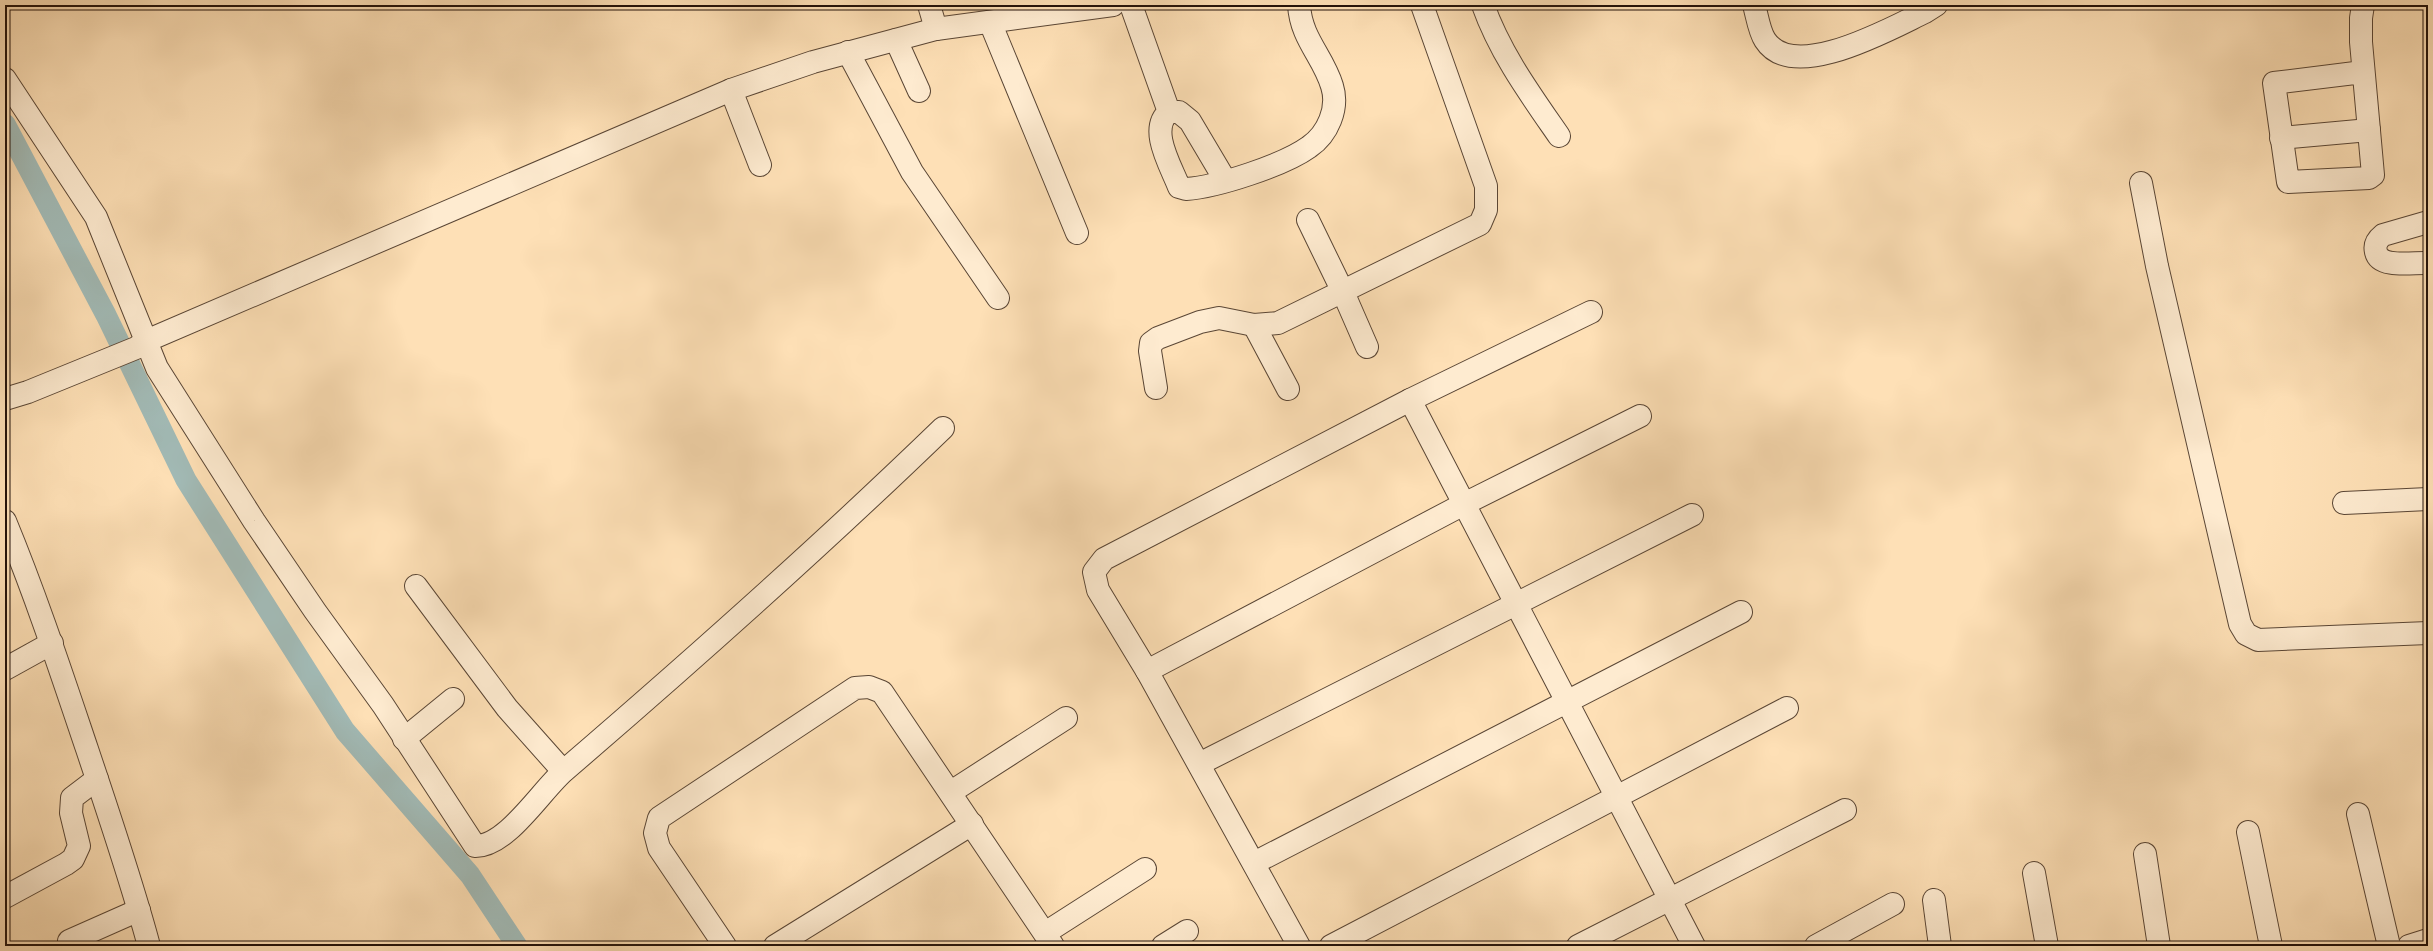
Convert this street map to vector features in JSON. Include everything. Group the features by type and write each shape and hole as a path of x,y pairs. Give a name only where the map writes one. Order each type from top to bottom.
{"street":[{"path":"929,5 936,29"},
{"path":"5,399 28,392 113,357 731,90 813,62 936,29 1113,5"},
{"path":"1132,5 1170,112"},
{"path":"1225,180 1190,121 1178,112 1170,112 1163,117 1159,125 1161,139 1179,187 1194,188 1225,180 1258,171 1309,147 1326,130 1335,107 1332,86 1306,37 1299,5"},
{"path":"1156,388 1150,351 1151,343 1158,338 1200,322 1219,318 1254,324 1278,323 1480,224 1486,210 1486,186 1422,5"},
{"path":"1483,5 1491,28 1504,51 1528,92 1559,136"},
{"path":"1754,5 1765,40 1778,53 1804,57 1848,48 1925,12 1936,5"},
{"path":"2363,72 2274,83 2288,182 2369,178 2373,175 2374,167 2363,72 2360,27 2364,5"},
{"path":"990,22 1076,233"},
{"path":"896,40 918,91"},
{"path":"848,52 912,172 998,298"},
{"path":"5,79 96,216 141,345 254,521 314,611 383,704 404,739 476,846 484,846 512,826 563,771 785,577 943,428"},
{"path":"731,90 760,165"},
{"path":"2281,138 2369,130"},
{"path":"2141,183 2157,266 2240,624 2246,634 2258,640 2428,633"},
{"path":"1308,220 1343,292 1367,347"},
{"path":"2428,222 2383,235 2378,239 2375,250 2377,257 2385,262 2428,263"},
{"path":"1299,946 1147,671 1098,590 1094,572 1104,559 1410,400 1591,312"},
{"path":"1254,324 1288,389"},
{"path":"1410,400 1694,946"},
{"path":"1147,671 1464,504 1640,416"},
{"path":"2344,503 2428,499"},
{"path":"1199,764 1692,515"},
{"path":"5,521 32,586 52,643 126,864 149,946"},
{"path":"416,586 507,708 563,771"},
{"path":"1254,863 1741,612"},
{"path":"5,669 52,643"},
{"path":"725,946 659,848 655,833 659,818 855,688 869,687 882,692 951,792 1049,940 1144,869"},
{"path":"404,739 454,699"},
{"path":"1331,946 1787,708"},
{"path":"951,792 1066,718"},
{"path":"5,897 73,859 79,846 71,813 72,798 97,779"},
{"path":"1578,946 1845,810"},
{"path":"2358,814 2389,946"},
{"path":"775,946 972,824"},
{"path":"2248,832 2271,946"},
{"path":"2145,854 2159,946"},
{"path":"2034,873 2047,946"},
{"path":"1934,900 1940,946"},
{"path":"1816,946 1893,904"},
{"path":"69,941 139,910"},
{"path":"1163,946 1187,931"},
{"path":"2409,946 2428,940"}],"waterway":[{"path":"5,124 106,315 186,480 345,731 470,875 517,946"}]}
